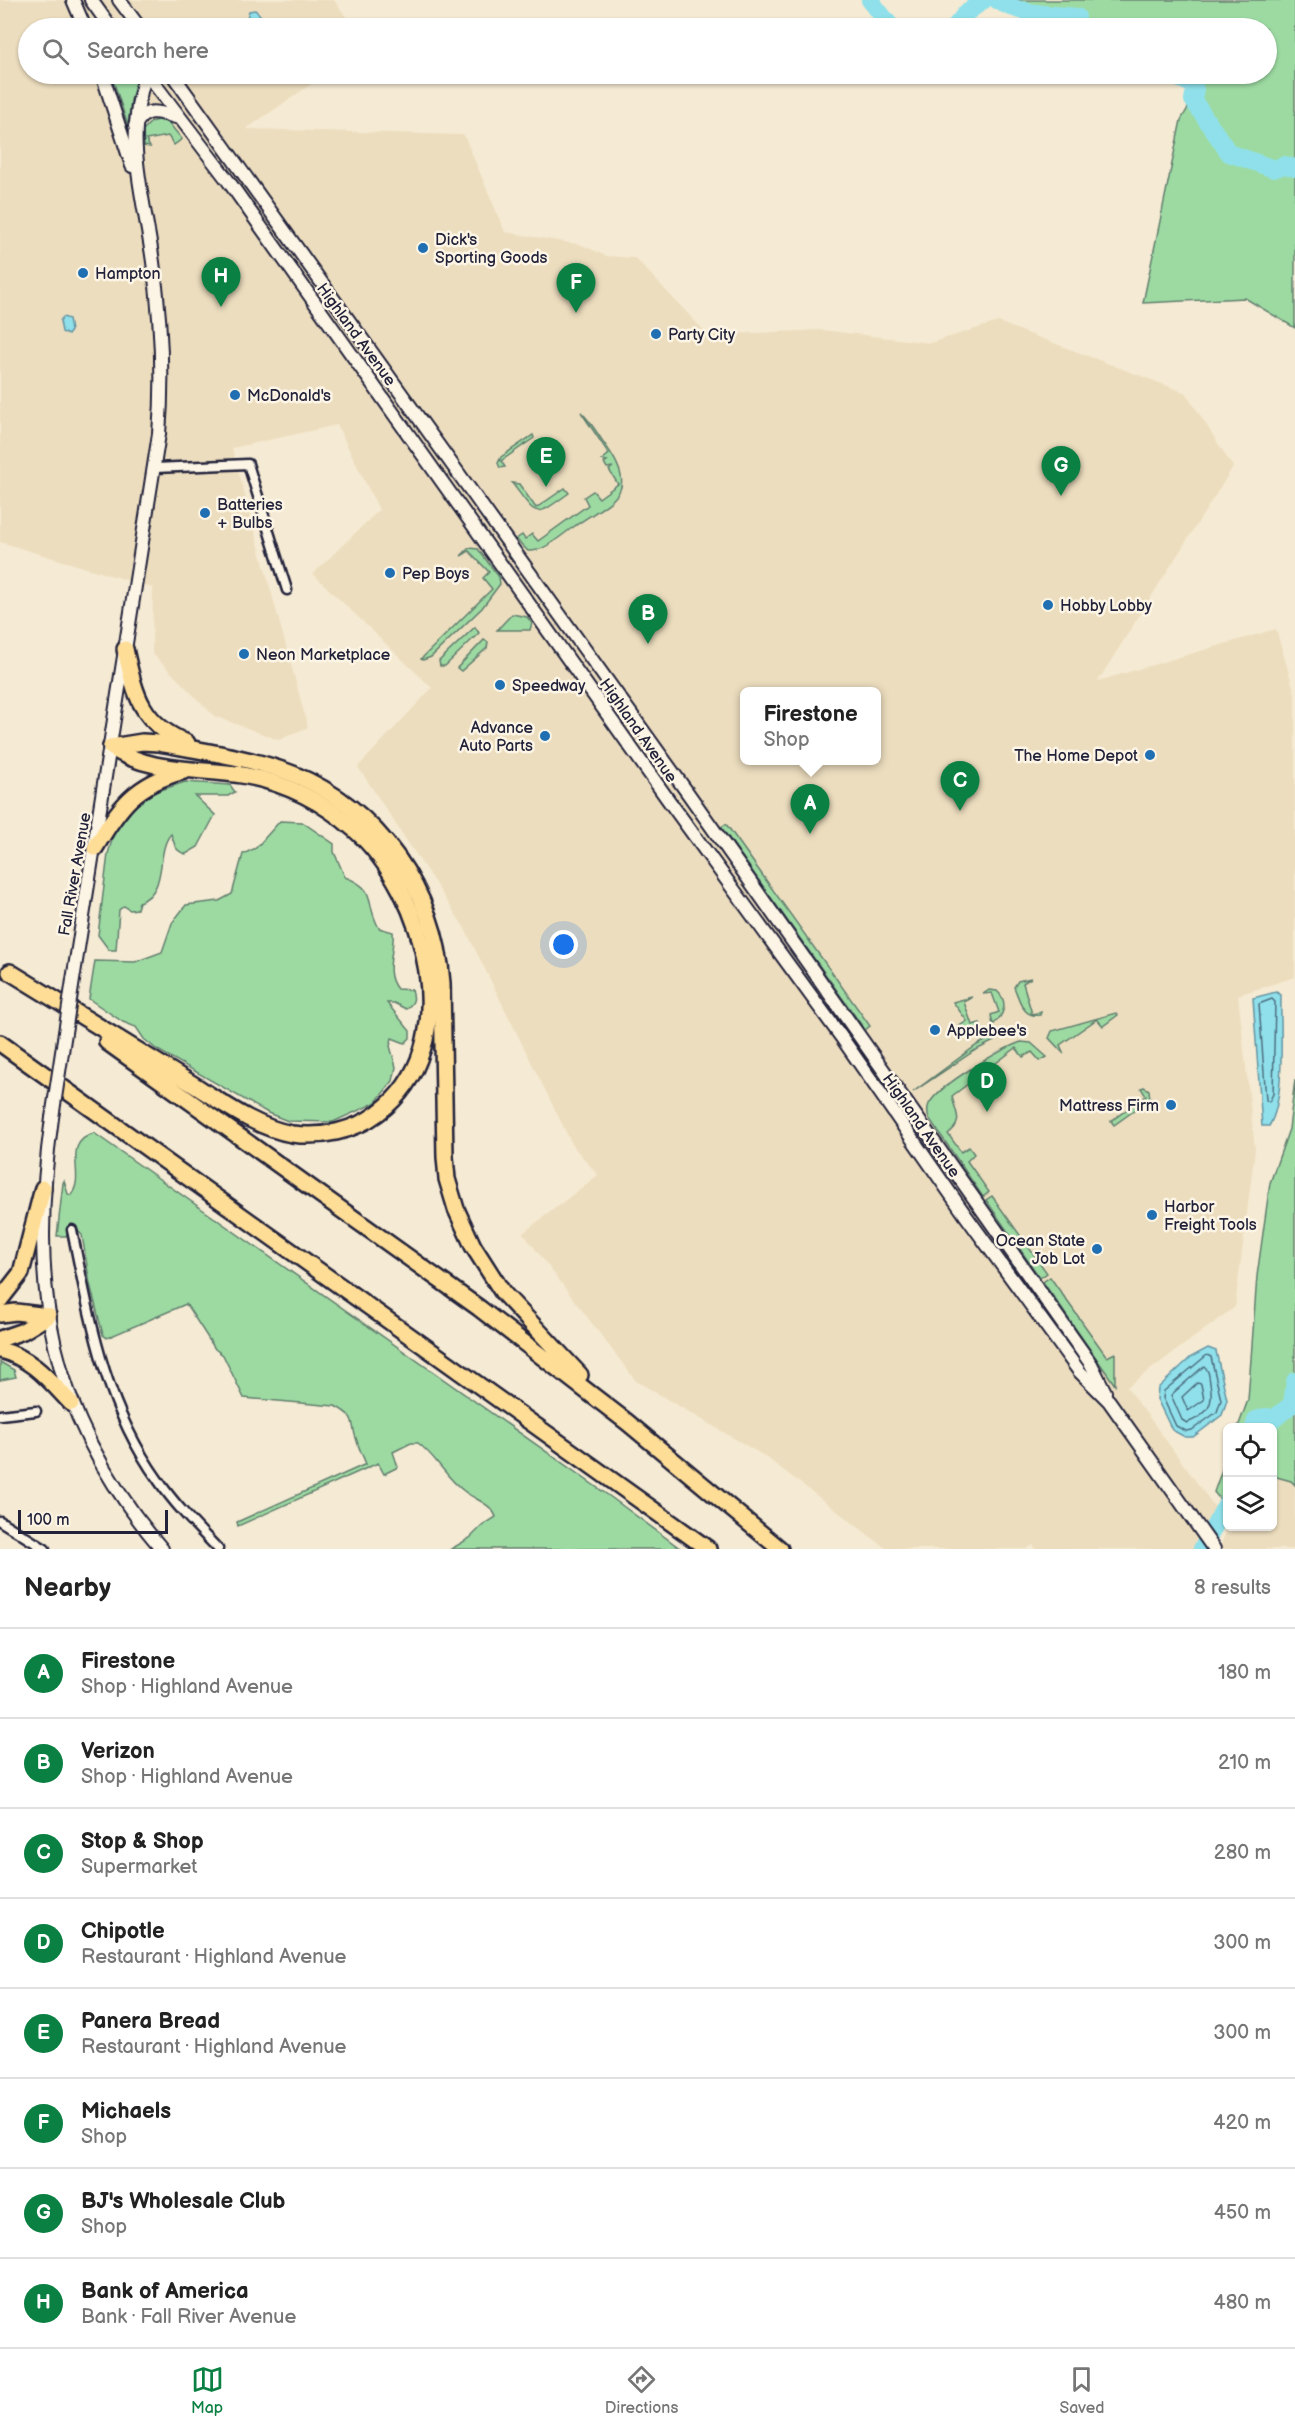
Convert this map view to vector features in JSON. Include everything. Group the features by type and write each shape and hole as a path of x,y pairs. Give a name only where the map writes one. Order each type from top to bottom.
{"highway":[{"path":"125,649 136,695 152,721 182,741 287,772 330,793 375,829 409,874 430,921 441,969 445,1168 459,1218 484,1266 511,1303 627,1422"},
{"path":"111,747 151,742 230,757"},
{"path":"5,969 232,1108 282,1131 318,1135 341,1131 372,1118 397,1096 410,1077 423,1046 427,1022 428,984 425,959 416,924 390,870 355,830 328,809 300,793 252,777 187,770 141,761 111,747"},
{"path":"95,848 114,817 131,796 158,779 187,770"},
{"path":"5,969 470,1302 627,1422 780,1549"},
{"path":"0,1043 708,1549"},
{"path":"0,1056 83,1102"},
{"path":"0,1300 21,1273 43,1188"},
{"path":"0,1314 16,1312 48,1316"},
{"path":"0,1339 31,1327 48,1316"},
{"path":"0,1350 33,1364 71,1403"}],"main road":[{"path":"73,0 81,18"},
{"path":"90,0 104,18"},
{"path":"120,0 132,18"},
{"name":"Fall River Avenue","path":"105,84 127,155 137,178"},
{"name":"Fall River Avenue","path":"143,84 138,98 134,127 137,178 153,260 161,332 163,383 155,468 52,1118 43,1188 41,1248 48,1316 58,1362 71,1403 110,1476 162,1549"},
{"name":"Highland Avenue","path":"154,84 229,182 669,801 842,1038 972,1224 1079,1371 1109,1401"},
{"name":"Highland Avenue","path":"179,84 904,1096 1091,1364 1109,1401 1214,1549"},
{"path":"134,127 139,118 147,112 154,111 179,118"}],"street":[{"path":"155,468 248,464 287,590"},
{"path":"72,1230 101,1366 116,1405 158,1480 218,1549"},
{"path":"0,1414 36,1411"},
{"path":"0,1521 45,1549"}],"shaded area":[{"path":"0,0 334,0 347,18 18,18 18,84 311,84 246,129 464,135 505,232 582,245 606,256 635,258 708,335 822,330 930,343 998,322 1186,393 1233,467 1098,681 1276,629 1295,694 1295,977 1238,995 1255,1149 1235,1307 1127,1387 1222,1517 1200,1549 1036,1549 1033,1545 1026,1549 887,1549 766,1457 636,1381 523,1233 598,1175 573,1146 464,927 358,767 432,688 313,574 379,510 337,425 232,448 308,727 279,740 214,716 152,653 153,588 0,542"},
{"path":"1277,1477 1291,1481 1295,1485 1295,1549 1220,1549 1225,1531 1277,1531"}],"green space":[{"path":"1012,0 1295,0 1295,328 1245,298 1143,303 1181,120 1196,94 1181,84 1277,84 1277,18 1033,18"},
{"path":"114,84 136,84 128,126"},
{"path":"160,119 168,122 182,139 174,145 168,136 146,140 150,147 144,146 143,130 151,122"},
{"path":"581,412 616,463 621,476 621,487 609,503 546,547 528,551 516,539 522,535 525,539 532,534 538,541 588,505 584,497 593,491 599,498 618,484 609,470 613,467 607,468 604,463 607,461 602,460 609,454"},
{"path":"533,435 534,438 501,461 505,467 500,468 498,463 501,457"},
{"path":"512,483 519,484 536,508 565,488 569,493 549,507 537,511 527,503"},
{"path":"469,548 478,549 499,577 500,584 482,608 431,657 423,660 421,659 492,589 483,578 489,572 469,551 461,556"},
{"path":"512,614 527,617 532,623 530,630 497,630"},
{"path":"475,627 479,633 445,666 440,666 439,661"},
{"path":"484,640 488,642 487,648 461,671 457,668"},
{"path":"185,782 230,785 235,792 228,796 195,796 215,815 198,847 186,854 182,853 176,847 171,834 163,850 158,881 154,890 139,902 137,909 130,910 124,906 119,910 116,950 109,950 98,935 108,854 114,833 143,796"},
{"path":"280,821 302,822 334,844 334,852 345,877 356,882 367,892 379,928 393,932 390,969 393,982 397,989 412,990 413,1001 406,1009 394,1003 387,1003 410,1031 410,1038 405,1043 392,1038 390,1046 396,1067 393,1081 375,1103 333,1122 288,1121 268,1113 156,1049 144,1039 136,1027 123,1022 89,999 95,961 135,962 162,952 172,923 186,905 219,901 232,894 243,854 256,848"},
{"path":"726,824 870,1026 865,1030 721,827"},
{"path":"1031,978 1023,983 1032,1014 1041,1012 1040,1015 1030,1014 1026,1011 1014,987 1018,981"},
{"path":"989,990 997,991 1004,1004 1000,1017 993,1025 991,1015 999,1012 992,993 983,994"},
{"path":"972,997 964,1002 972,1025 980,1023 982,1029 964,1037 958,1027 967,1021 953,1002"},
{"path":"1116,1013 1118,1015 1103,1026 1097,1019 1060,1045 1064,1054 1049,1038 1052,1031"},
{"path":"1004,1032 1008,1034 974,1051 913,1092 977,1045"},
{"path":"1021,1042 1031,1043 1047,1057 1040,1061 1032,1052 1023,1057 1016,1048 952,1096 958,1121 948,1134 961,1152 969,1147 974,1154 967,1161 989,1192 983,1197 929,1118 928,1107 937,1094 959,1077 987,1059"},
{"path":"1295,1079 1295,1485 1291,1481 1277,1477 1277,1423 1239,1423 1248,1400 1257,1276 1270,1183 1289,1129"},
{"path":"1141,1088 1149,1090 1151,1110 1145,1103 1114,1125 1111,1121 1146,1096"},
{"path":"94,1133 681,1549 451,1549 470,1538 496,1517 487,1505 458,1486 418,1443 411,1443 393,1452 398,1467 384,1474 378,1463 238,1526 237,1522 366,1464 352,1421 347,1414 335,1406 244,1398 223,1355 215,1349 186,1304 107,1338 103,1335 90,1284 82,1235 73,1226 66,1236 57,1236 63,1183 64,1181 68,1194 71,1195 77,1178 78,1145 84,1138"},
{"path":"992,1196 1047,1273 1040,1278 986,1200"},
{"path":"1050,1277 1107,1357 1115,1353 1115,1385 1043,1282"},
{"path":"0,1362 14,1370 16,1377 0,1380"},
{"path":"1223,1467 1223,1503 1214,1492"}],"water":[{"path":"255,10 260,15 259,18 247,18 249,11"},
{"path":"63,317 69,319 71,331 68,335 62,332 60,321"},
{"path":"1276,992 1281,995 1280,1082 1274,1114 1269,1126 1262,1126 1253,998"},
{"path":"1208,1348 1216,1351 1227,1400 1222,1415 1193,1437 1185,1437 1172,1430 1157,1399 1158,1388 1191,1357"}],"waterway":[{"path":"870,0 884,18"},
{"path":"962,18 984,0"},
{"path":"997,0 1015,9 1077,18"},
{"path":"1192,84 1195,89 1193,100 1229,153 1274,169 1284,165 1295,168"},
{"path":"1255,1423 1256,1420 1265,1417 1275,1418 1292,1404 1295,1381"},
{"path":"1202,1549 1223,1510"}],"place":[{"name":"Dick's Sporting Goods","path":"423,248"},
{"name":"Hampton","path":"83,273"},
{"name":"Bank of America","path":"221,307"},
{"name":"Michaels","path":"576,313"},
{"name":"Party City","path":"656,334"},
{"name":"McDonald's","path":"235,395"},
{"name":"Panera Bread","path":"546,487"},
{"name":"BJ's Wholesale Club","path":"1061,496"},
{"name":"Batteries + Bulbs","path":"205,513"},
{"name":"Pep Boys","path":"390,573"},
{"name":"Hobby Lobby","path":"1048,605"},
{"name":"Verizon","path":"648,644"},
{"name":"Neon Marketplace","path":"244,654"},
{"name":"Speedway","path":"500,685"},
{"name":"Advance Auto Parts","path":"545,736"},
{"name":"The Home Depot","path":"1150,755"},
{"name":"Stop & Shop","path":"960,811"},
{"name":"Firestone","path":"810,834"},
{"name":"Applebee's","path":"935,1030"},
{"name":"Mattress Firm","path":"1171,1105"},
{"name":"Chipotle","path":"987,1112"},
{"name":"Harbor Freight Tools","path":"1152,1215"},
{"name":"Ocean State Job Lot","path":"1097,1249"}]}
